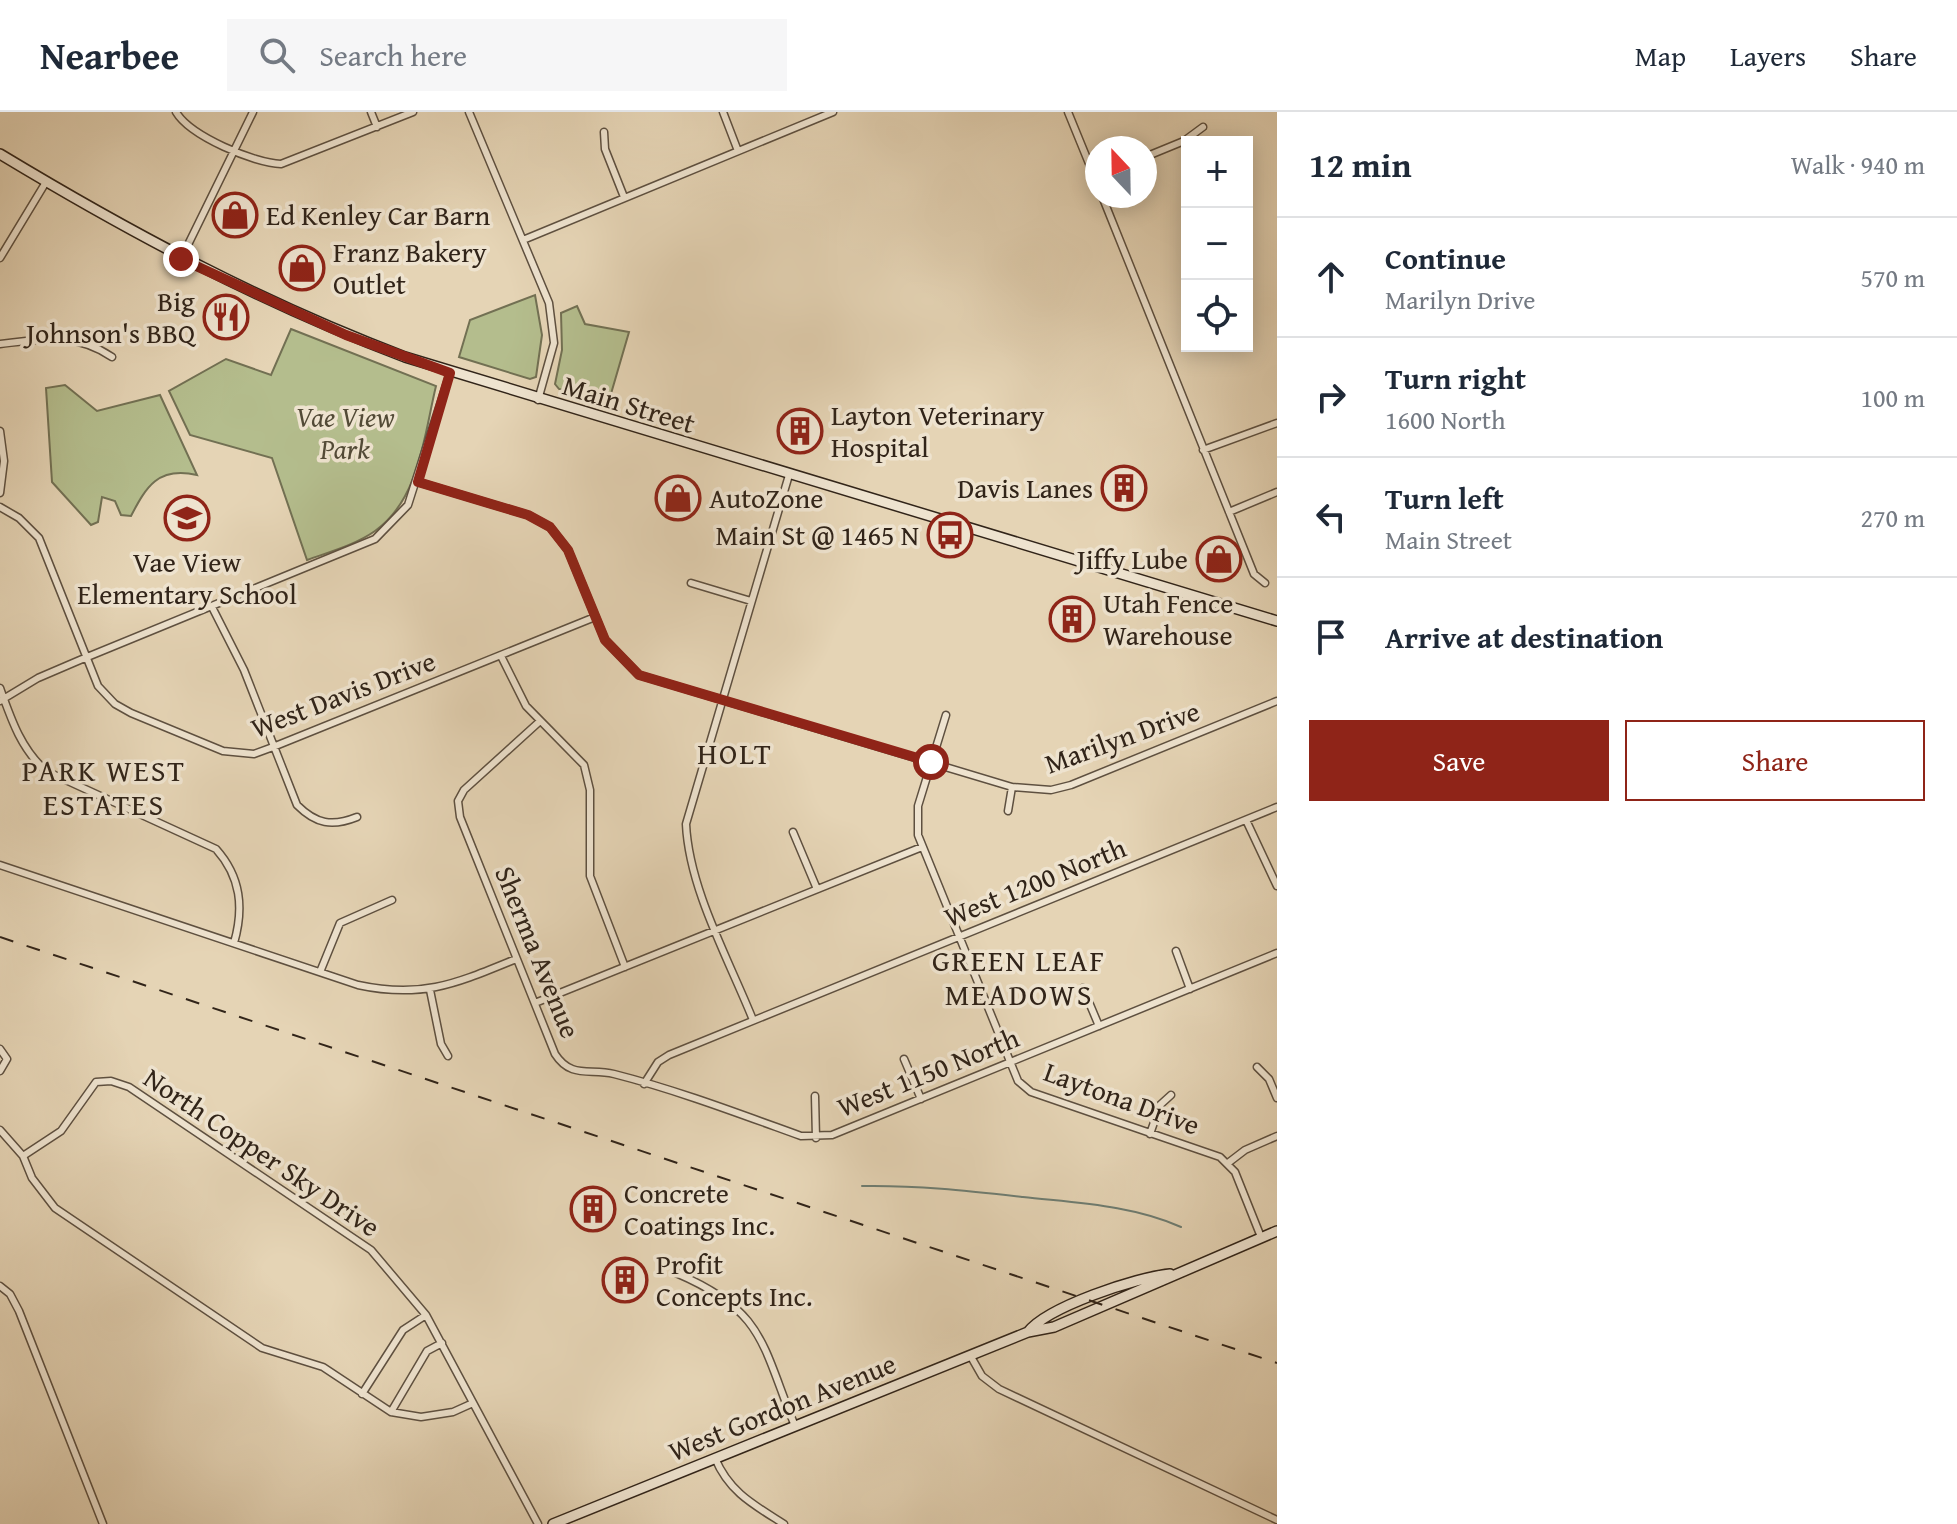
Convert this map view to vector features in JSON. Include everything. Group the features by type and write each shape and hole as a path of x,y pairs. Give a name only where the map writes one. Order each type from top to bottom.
{"main road":[{"name":"Main Street","path":"0,154 181,259 346,335 450,373 1277,621"},
{"name":"West Gordon Avenue","path":"553,1524 1028,1332 1054,1327 1153,1286 1173,1273 1277,1231"}],"street":[{"path":"176,112 191,128 234,150 264,163 281,164 413,112"},
{"path":"181,259 253,112"},
{"path":"371,112 377,127"},
{"path":"469,112 549,303 554,343 538,400"},
{"path":"723,112 738,151"},
{"path":"523,240 833,112"},
{"path":"1068,112 1085,153"},
{"path":"1157,152 1184,141 1203,127"},
{"path":"604,132 605,149 624,197"},
{"path":"0,258 46,182"},
{"path":"1107,208 1254,574 1265,583"},
{"path":"0,344 69,338 83,341 112,357"},
{"path":"2,699 87,657 375,539 400,516 418,482 450,373"},
{"path":"1203,450 1277,423"},
{"path":"0,431 4,461 0,493"},
{"path":"753,1020 694,875 687,849 686,824 789,475"},
{"name":"Marilyn Drive","path":"418,482 528,515 550,527 568,550 613,652 639,675 1012,787 1051,790 1071,785 1277,701"},
{"path":"1229,512 1277,492"},
{"name":"West Davis Drive","path":"0,507 19,518 39,538 105,695 131,713 240,755 273,747 595,617"},
{"path":"691,583 751,601"},
{"path":"212,607 244,670 297,805 323,823 340,823 357,817"},
{"path":"501,656 515,688 539,722 584,765 590,790 590,876 625,967"},
{"path":"0,688 20,740 31,758 46,771 216,849 228,863 240,896 234,943"},
{"name":"Laytona Drive","path":"946,715 916,822 922,847 1018,1081 1031,1092 1211,1153 1228,1163 1261,1237"},
{"name":"Sherma Avenue","path":"539,722 464,790 458,801 460,817 562,1065 574,1072 599,1071 816,1138"},
{"path":"1008,811 1012,787"},
{"name":"West 1200 North","path":"644,1084 658,1062 669,1055 1277,807"},
{"path":"1246,820 1277,886"},
{"path":"793,832 817,889"},
{"path":"535,1003 922,847"},
{"path":"0,865 320,972 384,990 430,990 516,959"},
{"path":"320,972 340,923 392,900"},
{"path":"1176,951 1190,989"},
{"name":"West 1150 North","path":"816,1138 832,1135 1277,953"},
{"path":"1083,988 1099,1026"},
{"path":"430,990 441,1044 448,1056"},
{"path":"0,1049 7,1059 0,1071"},
{"path":"904,1059 921,1099"},
{"path":"1257,1067 1269,1079 1277,1098"},
{"name":"North Copper Sky Drive","path":"23,1156 61,1131 96,1082 111,1081 129,1087 357,1237 426,1315 538,1524"},
{"path":"1150,1134 1160,1105 1171,1095"},
{"path":"815,1096 816,1138"},
{"path":"0,1130 23,1156 32,1178 55,1208 87,1233 262,1348 323,1367 391,1412 421,1417 453,1412 473,1403"},
{"path":"1228,1163 1245,1150 1277,1136"},
{"path":"676,1273 713,1289 738,1306 764,1347 795,1426"},
{"path":"0,1286 10,1294 19,1311 103,1524"},
{"path":"362,1394 403,1330 426,1315"},
{"path":"391,1412 427,1351 442,1343"},
{"path":"970,1355 982,1376 999,1389 1277,1520"},
{"path":"715,1458 723,1479 735,1492 784,1524"}],"green space":[{"path":"535,295 542,335 536,377 530,379 459,357 470,320"},
{"path":"577,306 585,324 629,332 608,404 559,389 555,384 562,350 561,313"},
{"name":"Vae View Park","path":"291,329 436,386 418,465 402,502 390,518 367,536 307,560 272,458 190,435 169,391 226,359 271,375"},
{"path":"65,385 97,411 160,395 197,475 163,476 148,488 131,516 121,515 115,501 102,497 98,522 91,525 52,482 46,388"}],"waterway":[{"path":"862,1186 942,1189 1083,1203 1123,1209 1181,1227"}],"railway":[{"path":"0,937 1277,1363"}],"place":[{"name":"Ed Kenley Car Barn","path":"235,215"},
{"name":"Franz Bakery Outlet","path":"302,268"},
{"name":"Big Johnson's BBQ","path":"226,317"},
{"name":"Layton Veterinary Hospital","path":"800,431"},
{"name":"Davis Lanes","path":"1124,488"},
{"name":"AutoZone","path":"678,498"},
{"name":"Vae View Elementary School","path":"187,518"},
{"name":"Main St @ 1465 N","path":"950,535"},
{"name":"Jiffy Lube","path":"1219,559"},
{"name":"Utah Fence Warehouse","path":"1072,619"},
{"name":"Concrete Coatings Inc.","path":"593,1209"},
{"name":"Profit Concepts Inc.","path":"625,1280"}],"district":[{"name":"HOLT","path":"735,754"},
{"name":"PARK WEST ESTATES","path":"104,788"},
{"name":"GREEN LEAF MEADOWS","path":"1019,978"}],"route":[{"path":"181,259 346,335 450,373 418,482 528,515 550,527 568,550 605,640 624,664 639,675 931,762"}]}
